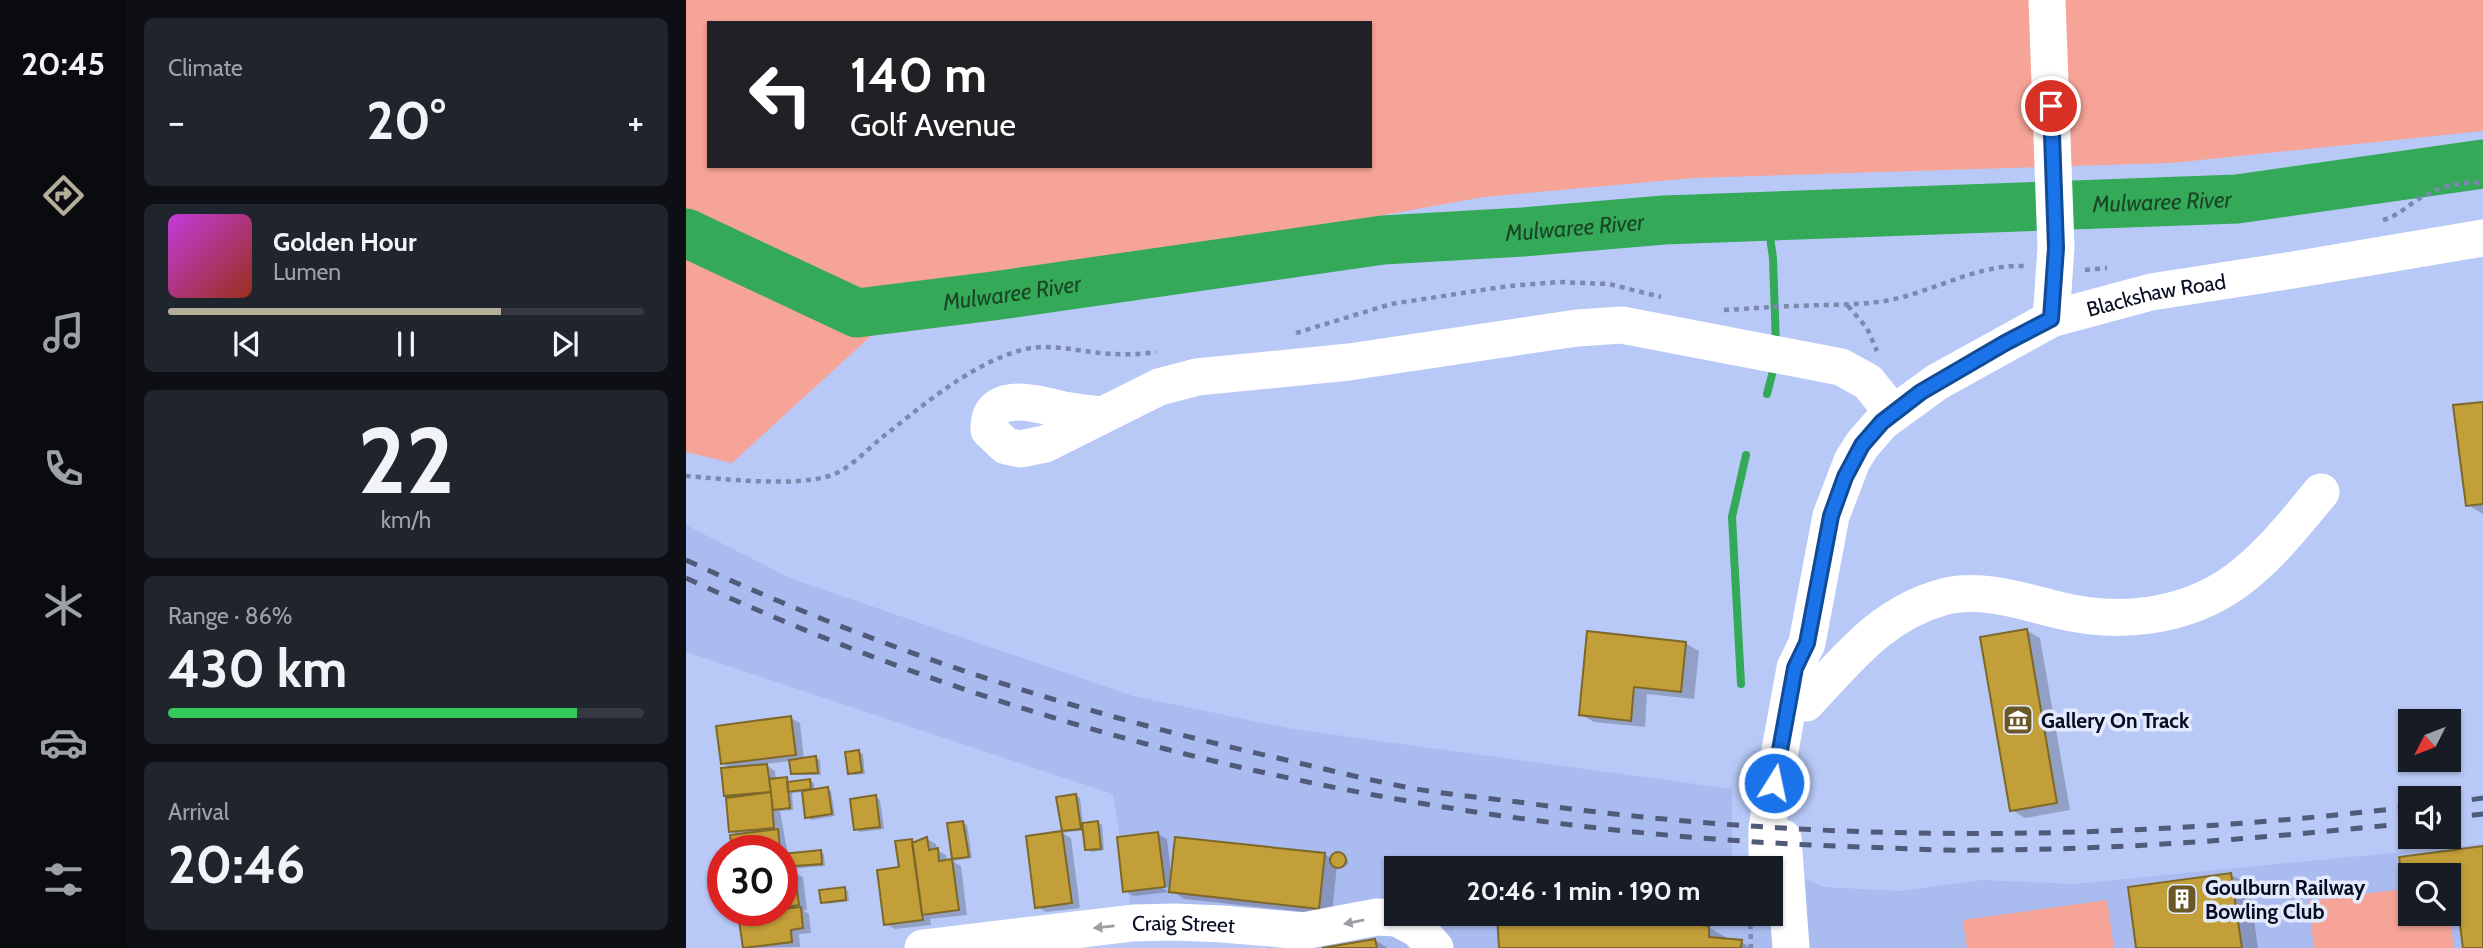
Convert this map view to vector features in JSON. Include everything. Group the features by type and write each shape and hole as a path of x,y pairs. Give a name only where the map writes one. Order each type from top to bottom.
{"street":[{"path":"2047,0 2056,248 2051,319"},
{"name":"Blackshaw Road","path":"1768,856 1767,828 1795,668 1807,643 1836,498 1862,445 1893,413 1937,382 2051,319 2151,292 2483,238"},
{"path":"1103,415 1159,387 1197,377 1349,362 1577,328 1622,325 1842,367 1868,382 1893,413"},
{"path":"1806,703 1877,630 1909,610 1946,596 1983,594 2104,618 2143,616 2183,608 2201,601 2237,581 2253,567 2320,492"},
{"name":"Blackshaw Road","path":"1791,948 1784,873 1784,829 1811,674 1807,643"},
{"name":"Craig Street","path":"923,948 1133,923 1223,923 1303,931 1377,917 1397,918 1418,929 1435,948"},
{"path":"1772,926 1774,948"}],"path":[{"path":"1847,305 1867,328 1879,358"},
{"path":"1751,308 1801,306"},
{"path":"1750,926 1751,948"}],"shaded area":[{"path":"686,0 2483,0 2483,131 2171,163 1694,178 1483,197 1225,244 981,281 918,293 732,463 686,452"},
{"path":"686,525 792,579 1133,696 1292,729 1732,789 1732,856 1384,856 1384,926 1783,926 1783,868 1824,887 1900,891 1982,880 2074,884 2432,849 2461,849 2461,846 2483,844 2483,948 1267,948 1265,927 1133,923 1113,794 686,652"},
{"path":"2398,890 2398,926 2451,926 2454,948 2314,948 2308,901"},
{"path":"2107,900 2114,948 1967,948 1963,920"}],"building":[{"path":"2483,402 2483,504 2466,506 2453,405"},
{"name":"Gallery On Track","path":"2027,629 2057,803 2010,811 1980,637"},
{"path":"1587,631 1686,642 1681,692 1634,687 1631,721 1579,715"},
{"path":"791,716 796,755 721,764 716,726"},
{"path":"859,750 862,772 848,774 845,752"},
{"path":"816,756 818,773 791,774 789,760"},
{"path":"767,764 771,792 724,796 721,768"},
{"path":"787,777 790,808 773,810 769,779"},
{"path":"810,779 811,789 788,792 787,782"},
{"path":"828,787 832,814 805,818 802,791"},
{"path":"771,792 774,828 729,832 726,798"},
{"path":"1076,794 1081,829 1062,831 1056,797"},
{"path":"876,795 880,827 854,830 850,799"},
{"path":"963,821 969,857 952,859 947,823"},
{"path":"1098,821 1101,849 1085,850 1082,823"},
{"path":"778,829 779,835 730,835"},
{"path":"1062,831 1072,903 1035,908 1026,836"},
{"path":"1158,832 1165,887 1123,892 1117,837"},
{"path":"927,837 929,850 938,848 939,861 952,859 959,910 922,915 912,843"},
{"path":"1175,837 1325,853 1319,909 1169,892"},
{"path":"912,839 923,920 884,925 877,870 899,867 895,841"},
{"path":"2483,846 2483,948 2463,948 2460,926 2461,863 2400,863 2399,857"},
{"path":"821,850 822,864 798,866 798,852"},
{"path":"1338,852 1346,860 1338,868 1330,860"},
{"name":"Goulburn Railway Bowling Club","path":"2231,873 2242,948 2136,948 2128,887"},
{"path":"845,887 846,900 821,903 819,890"},
{"path":"798,907 801,907 803,928 791,930 792,942 743,948 740,926 798,926"},
{"path":"1498,926 1709,926 1709,937 1742,940 1741,948 1499,948"},
{"path":"1375,939 1377,948 1322,948"}],"waterway":[{"name":"Mulwaree River","path":"686,233 857,313 1383,240 1664,220 2237,199 2483,164"},
{"path":"1767,216 1773,258 1776,346"},
{"path":"1767,394 1775,363"},
{"path":"1741,684 1732,517 1746,455"}],"railway":[{"path":"686,560 830,622 978,676 1205,741 1440,793 1748,826 1968,834 2188,827 2398,808"},
{"path":"686,578 825,638 967,690 1113,735 1260,772 1409,801 1560,824 1711,839 1962,850 2139,845 2398,824"},
{"path":"2461,801 2483,798"},
{"path":"2461,817 2483,814"}],"place":[{"name":"Gallery On Track","path":"2018,720"},
{"name":"Goulburn Railway Bowling Club","path":"2182,899"}],"route":[{"path":"1774,783 1795,668 1807,643 1831,516 1845,477 1862,445 1882,422 1921,392 2051,319 2056,273 2051,106"}]}
